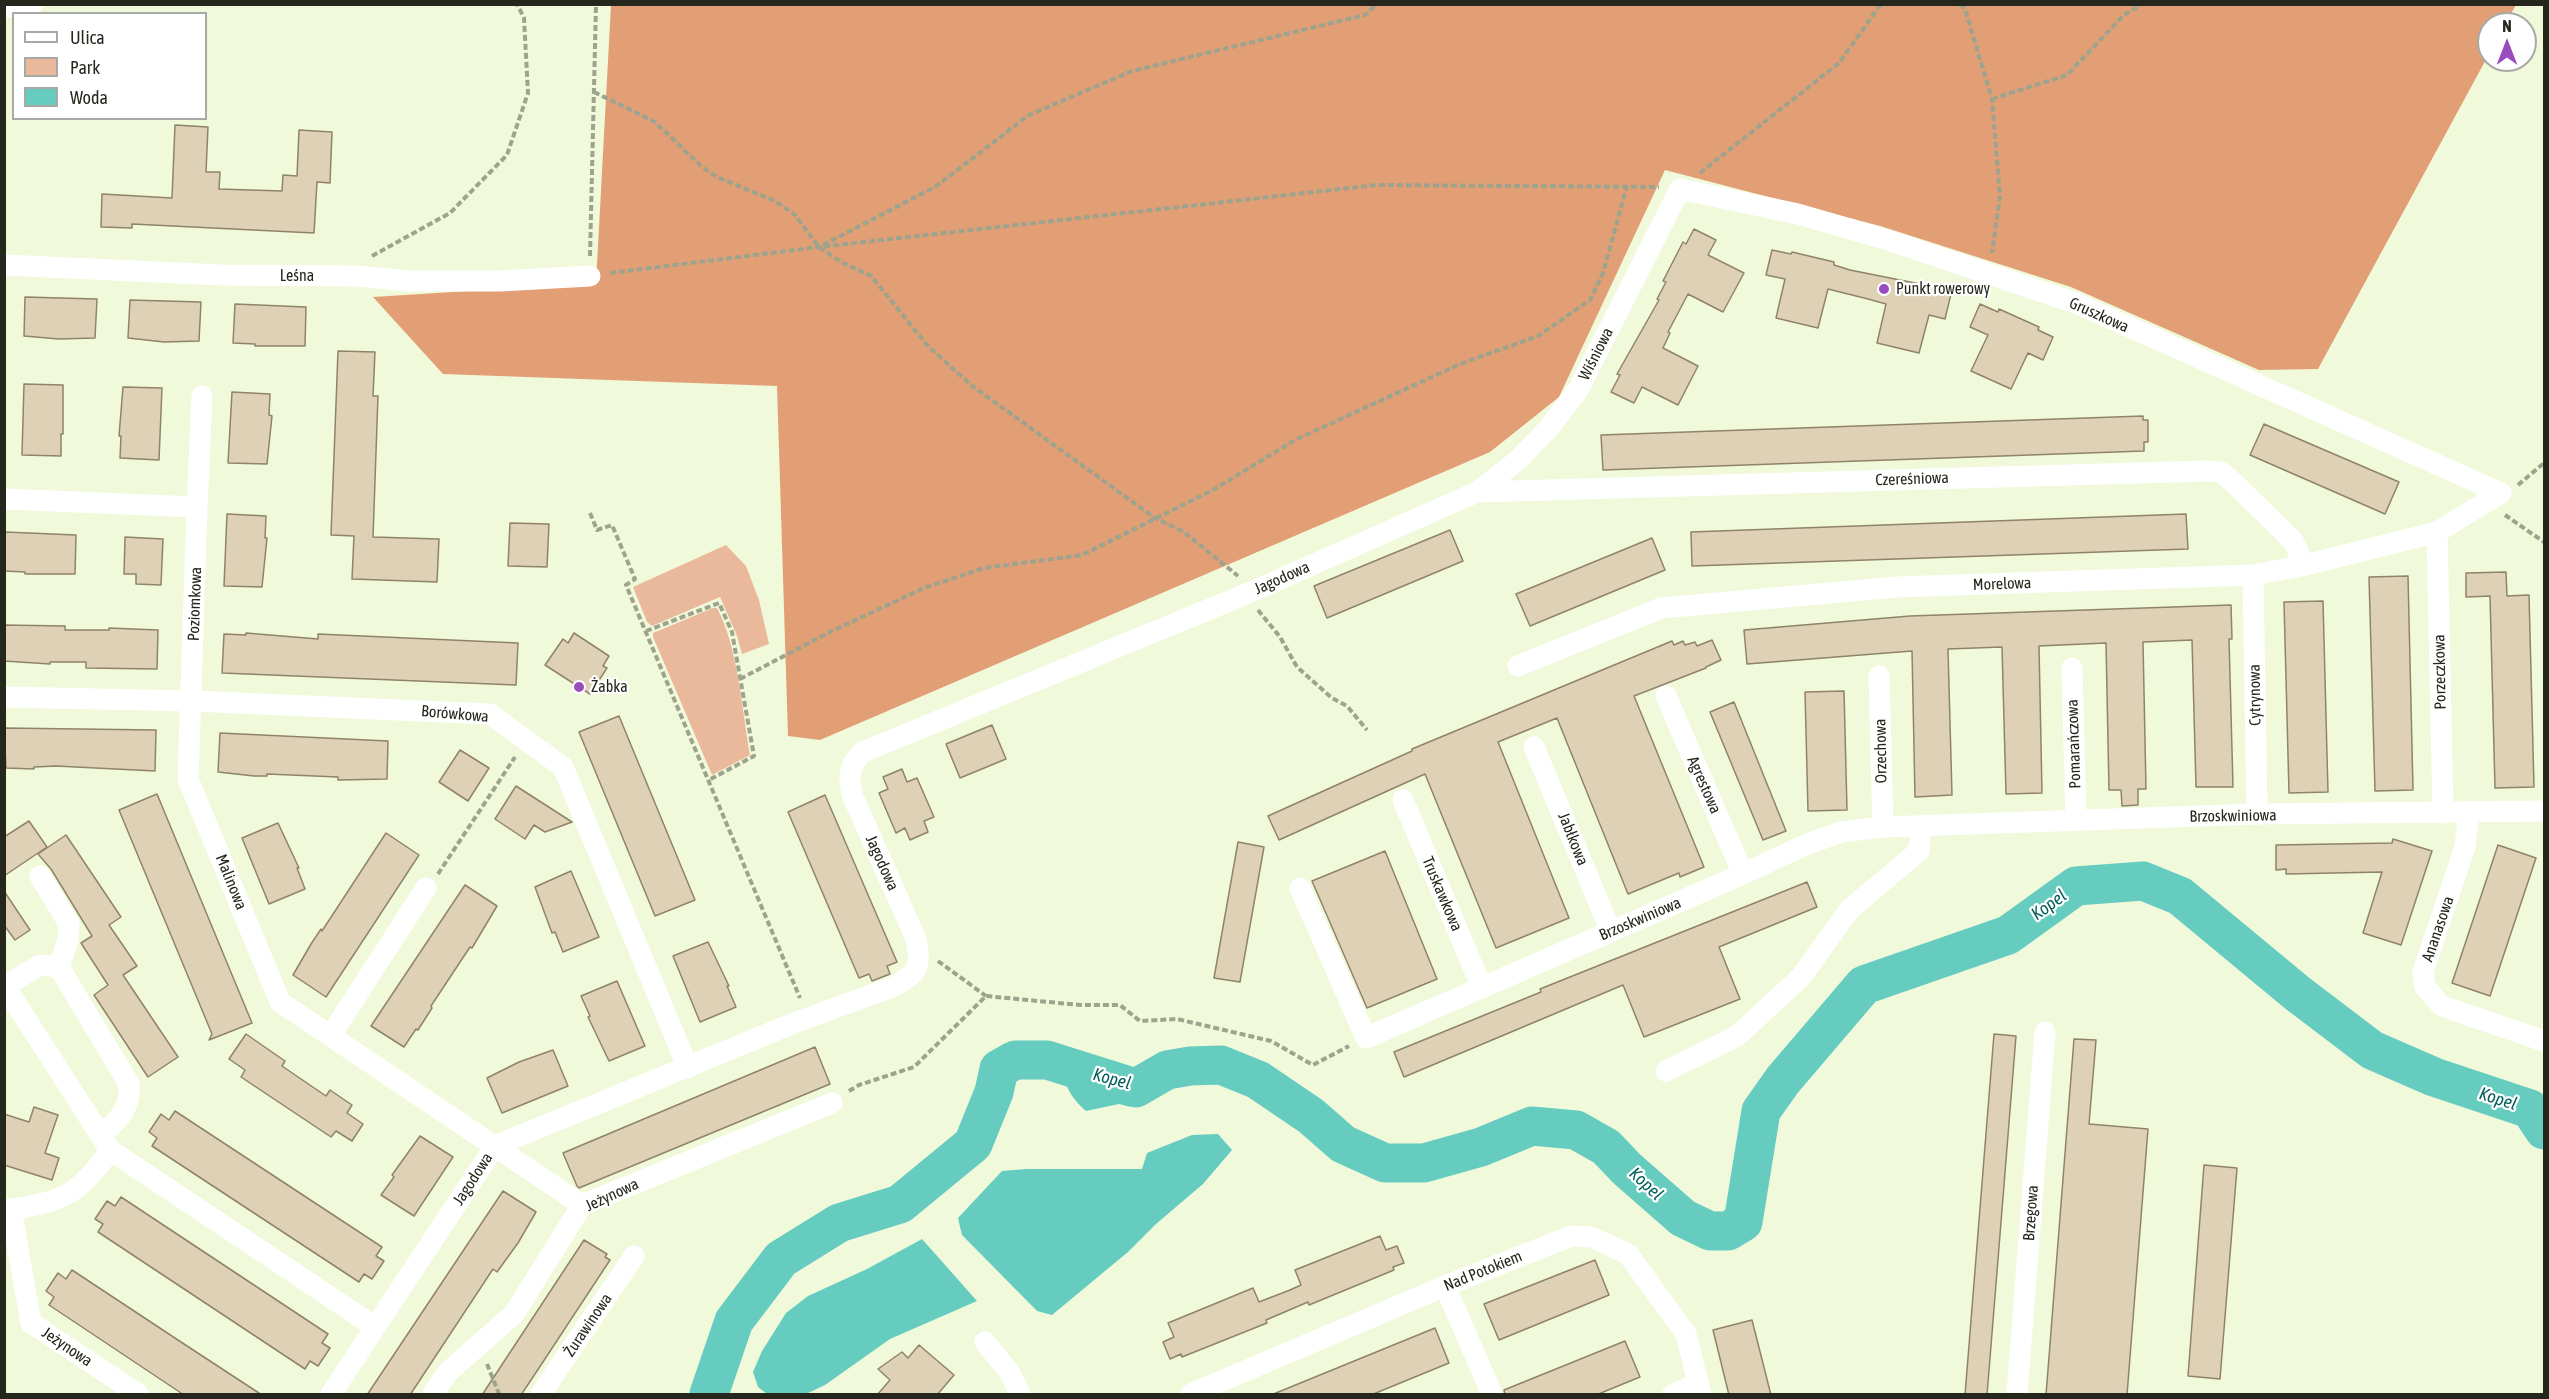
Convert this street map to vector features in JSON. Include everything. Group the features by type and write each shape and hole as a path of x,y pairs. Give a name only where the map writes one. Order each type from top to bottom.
{"street":[{"path":"4,7 33,4"},
{"name":"Gruszkowa","path":"1680,189 1798,214 1888,240 2076,303 2493,498"},
{"name":"Wiśniowa","path":"1477,492 1517,461 1548,429 1578,390 1680,189"},
{"name":"Leśna","path":"4,265 222,275 356,276 410,281 500,281 590,276"},
{"name":"Poziomkowa","path":"192,701 202,396"},
{"name":"Czereśniowa","path":"1477,492 2221,472 2293,541 2298,550 2301,566"},
{"name":"Jagodowa","path":"331,1395 495,1146 809,1018 895,986 910,977 918,966 919,954 916,939 849,785 850,770 854,760 863,752 1251,592 1477,492"},
{"name":"Morelowa","path":"1518,666 1661,608 1898,587 2253,575 2301,566 2437,532 2493,498"},
{"path":"4,499 197,507"},
{"name":"Porzeczkowa","path":"2437,532 2443,813"},
{"name":"Cytrynowa","path":"2253,575 2257,814"},
{"name":"Pomarańczowa","path":"2072,668 2076,820"},
{"name":"Orzechowa","path":"1879,676 1883,826"},
{"name":"Agrestowa","path":"1666,696 1743,874"},
{"name":"Borówkowa","path":"4,698 192,701 490,714 563,767 688,1068"},
{"name":"Malinowa","path":"192,701 188,779 280,1002 582,1205"},
{"name":"Jabłkowa","path":"1534,747 1611,932"},
{"name":"Truskawkowa","path":"1403,800 1482,987"},
{"name":"Brzoskwiniowa","path":"1366,1038 1841,832 1883,826 2257,814 2544,811"},
{"name":"Ananasowa","path":"2469,812 2465,847 2423,972 2425,987 2442,1006 2544,1041"},
{"path":"1666,1071 1737,1036 1801,976 1850,909 1918,851 1921,825"},
{"path":"8,1210 61,1199 74,1192 97,1170 106,1142 127,1108 130,1096 129,1084 59,968 68,940 69,924 40,876"},
{"path":"331,1035 426,888"},
{"path":"1300,888 1366,1038"},
{"path":"59,968 40,965 5,985 106,1142 375,1327"},
{"name":"Brzegowa","path":"2018,1395 2045,1032"},
{"name":"Jeżynowa","path":"433,1395 448,1372 514,1314 582,1205 832,1103"},
{"name":"Jeżynowa","path":"8,1210 32,1323 138,1395"},
{"name":"Nad Potokiem","path":"1191,1395 1445,1286 1571,1236 1591,1237 1628,1254 1686,1334 1699,1389"},
{"name":"Żurawinowa","path":"541,1395 634,1256"},
{"path":"1445,1286 1492,1395"},
{"path":"985,1342 1010,1373 1020,1395"},
{"path":"1672,1395 1699,1389"}],"path":[{"path":"356,276 360,263 450,213 507,155 528,93 524,18 517,4"},
{"path":"596,4 590,276 819,247 1377,185 1627,186 1680,189 1839,63 1881,4"},
{"path":"819,247 935,187 1029,115 1132,71 1365,15 1377,4"},
{"path":"1960,4 1965,9 1992,99 2000,196 1989,274"},
{"path":"1992,99 2067,75 2124,15 2142,4"},
{"path":"594,92 655,122 717,177 775,201 795,215 819,247 841,262 871,276 928,346 971,385 1155,518 1184,532 1247,583 1259,614 1280,637 1297,667 1332,698 1347,706 1367,730"},
{"path":"740,679 830,632 924,588 984,568 1082,555 1213,490 1295,440 1460,364 1538,336 1590,300 1603,273 1627,186"},
{"path":"2544,463 2517,485 2493,498 2544,542"},
{"path":"590,513 597,530 612,525 635,579 626,585 809,1018"},
{"path":"646,631 719,603 732,632 754,756 710,780"},
{"path":"426,888 436,878 527,739"},
{"path":"919,954 938,961 986,996 1080,1005 1120,1005 1140,1021 1177,1019 1271,1041 1313,1065 1366,1038"},
{"path":"832,1103 859,1085 914,1067 986,996"},
{"path":"479,1344 499,1395"}],"green space":[{"path":"726,545 746,566 759,600 769,644 742,654 737,636 720,597 652,626 647,622 633,587"},
{"path":"717,608 724,624 735,660 750,755 712,775 653,633"}],"shaded area":[{"path":"611,5 2516,5 2512,12 2477,12 2477,72 2479,72 2318,369 2259,370 2071,287 1880,226 1665,170 1559,397 1490,452 820,740 788,736 777,386 443,374 373,297 596,283"}],"water":[{"path":"1073,1054 1109,1060 1142,1075 1131,1107 1119,1104 1086,1111 1072,1095 1062,1071 1061,1064"},
{"path":"1218,1134 1232,1150 1203,1184 1156,1224 1128,1252 1052,1315 1037,1311 962,1235 958,1218 1002,1171 1142,1169 1147,1153 1192,1135"},
{"path":"922,1239 977,1301 890,1339 825,1385 806,1394 767,1394 758,1387 753,1372 762,1351 786,1313 808,1296 867,1269"}],"building":[{"path":"175,125 208,127 206,172 220,172 219,189 282,191 283,175 297,176 299,130 332,132 330,183 317,182 314,233 132,224 132,228 101,227 102,194 172,198"},
{"path":"1694,229 1716,240 1708,255 1744,273 1723,312 1688,294 1668,332 1670,333 1663,348 1698,366 1678,405 1642,387 1634,403 1611,392 1620,375 1617,374 1659,300 1657,299 1666,282 1663,281 1683,242 1686,244"},
{"path":"1772,250 1791,254 1792,252 1834,262 1834,265 1850,270 1935,287 1934,290 1951,294 1945,319 1929,315 1919,353 1877,343 1886,304 1828,289 1818,328 1776,318 1785,279 1766,275"},
{"path":"25,297 97,299 95,338 59,339 24,336"},
{"path":"130,300 201,302 199,341 164,342 128,338"},
{"path":"235,304 306,307 305,346 255,346 255,344 233,343"},
{"path":"1980,304 1998,312 1999,309 2039,327 2038,330 2053,337 2043,360 2028,353 2011,389 1971,371 1988,335 1970,327"},
{"path":"338,351 375,352 373,396 378,396 373,537 439,539 437,582 352,579 354,536 331,535"},
{"path":"24,384 63,385 61,456 22,455"},
{"path":"123,387 162,388 159,460 120,458 121,436 119,436"},
{"path":"232,392 270,394 269,415 272,416 267,464 228,463"},
{"path":"2143,416 2143,420 2148,420 2148,442 2144,442 2144,451 1603,470 1601,435"},
{"path":"2264,424 2399,482 2385,514 2250,455"},
{"path":"227,514 266,516 265,538 267,538 262,587 224,586"},
{"path":"2186,514 2188,549 1692,566 1691,532"},
{"path":"510,523 549,524 547,567 508,566"},
{"path":"1450,530 1463,561 1327,618 1314,586"},
{"path":"5,532 76,535 75,574 25,574 25,572 4,571"},
{"path":"125,537 163,539 161,585 136,584 136,574 124,574"},
{"path":"1652,538 1665,570 1530,626 1516,594"},
{"path":"2506,572 2507,596 2529,595 2534,787 2495,788 2490,596 2466,597 2466,573"},
{"path":"2408,576 2413,790 2375,791 2369,577"},
{"path":"2323,601 2328,792 2289,793 2284,602"},
{"path":"2231,605 2232,639 2229,639 2233,787 2196,787 2192,640 2143,642 2146,789 2138,789 2138,805 2122,806 2121,790 2109,790 2106,643 2039,646 2042,793 2006,794 2002,647 1948,649 1952,795 1915,797 1912,651 1747,664 1744,630 1910,616"},
{"path":"4,625 65,626 65,630 109,630 109,628 158,630 157,669 86,668 86,662 50,662 50,664 4,661"},
{"path":"246,633 318,639 318,634 518,643 516,685 222,673 224,634 246,635"},
{"path":"574,633 609,656 603,666 607,668 590,694 545,665 563,639 568,643"},
{"path":"1712,640 1721,660 1634,696 1704,867 1680,877 1679,873 1628,894 1557,718 1498,742 1569,918 1496,948 1425,774 1279,840 1268,816 1412,751 1412,749 1672,641 1674,645 1683,641 1685,645 1695,642 1697,646"},
{"path":"1844,691 1847,810 1808,811 1805,692"},
{"path":"1734,702 1786,831 1763,840 1710,712"},
{"path":"619,716 695,900 655,916 579,732"},
{"path":"992,725 1006,759 960,778 946,744"},
{"path":"4,728 156,730 155,771 56,766 34,767 34,769 6,768"},
{"path":"220,733 388,741 387,779 338,780 338,777 267,774 267,776 254,776 218,772"},
{"path":"460,750 489,768 468,801 439,782"},
{"path":"902,769 907,782 917,778 934,817 924,821 928,832 910,840 905,828 896,833 879,793 888,789 883,777"},
{"path":"516,786 572,822 545,832 534,825 525,839 495,819"},
{"path":"157,794 252,1023 209,1040 212,1034 119,810"},
{"path":"825,795 897,962 887,966 890,974 872,981 869,974 859,978 788,812"},
{"path":"29,821 47,847 4,876 4,837"},
{"path":"278,823 299,868 297,868 305,889 269,904 242,838"},
{"path":"386,833 419,855 326,997 293,975 311,944 321,929 322,931"},
{"path":"66,835 121,917 109,925 137,966 123,975 178,1057 148,1077 94,995 108,985 81,943 92,936 51,869 38,854"},
{"path":"2393,839 2432,851 2401,945 2363,933 2382,872 2286,874 2286,869 2276,870 2276,845 2392,843"},
{"path":"1238,842 1264,847 1240,982 1214,978"},
{"path":"2498,845 2536,858 2490,996 2452,983"},
{"path":"1385,851 1437,979 1367,1008 1312,881"},
{"path":"571,871 599,937 563,952 555,932 552,933 535,887"},
{"path":"1807,882 1817,907 1719,947 1740,999 1644,1037 1623,985 1404,1077 1394,1052 1541,992 1540,989"},
{"path":"465,885 497,906 472,948 470,947 431,1006 432,1008 418,1030 416,1029 404,1047 371,1026"},
{"path":"4,891 30,930 15,940 4,925"},
{"path":"708,942 729,986 727,986 736,1007 700,1022 673,956"},
{"path":"617,981 645,1046 609,1061 588,1017 590,1016 581,996"},
{"path":"246,1034 285,1061 282,1066 326,1096 330,1090 352,1105 347,1113 363,1124 352,1141 336,1131 331,1137 241,1077 245,1070 229,1059"},
{"path":"1994,1034 2016,1036 1987,1395 1965,1395"},
{"path":"2074,1039 2096,1040 2089,1124 2148,1129 2127,1395 2046,1395"},
{"path":"815,1047 830,1084 579,1188 577,1186 563,1153"},
{"path":"553,1050 568,1086 502,1113 487,1078 519,1062"},
{"path":"34,1107 58,1115 45,1153 59,1158 52,1180 4,1165 4,1114 29,1122"},
{"path":"175,1111 382,1247 376,1256 384,1261 372,1279 364,1274 359,1282 152,1146 157,1138 149,1132 161,1114 169,1120"},
{"path":"420,1136 453,1157 414,1216 381,1195 394,1177 392,1175"},
{"path":"2204,1165 2237,1168 2220,1379 2188,1376"},
{"path":"503,1191 536,1212 518,1243 497,1272 493,1269 410,1395 367,1395"},
{"path":"121,1197 328,1334 322,1343 330,1348 318,1366 310,1361 305,1369 98,1232 103,1224 95,1219 107,1201 115,1206"},
{"path":"1380,1236 1386,1250 1397,1246 1404,1263 1393,1267 1394,1270 1309,1305 1308,1302 1266,1320 1267,1323 1182,1357 1181,1354 1170,1359 1163,1342 1174,1337 1168,1323 1253,1288 1259,1302 1290,1290 1301,1285 1295,1270"},
{"path":"584,1240 607,1254 605,1257 610,1260 539,1368 521,1395 482,1395"},
{"path":"1595,1260 1609,1295 1499,1340 1484,1304"},
{"path":"72,1270 262,1395 184,1395 49,1305 54,1297 46,1291 58,1273 66,1279"},
{"path":"1752,1320 1771,1395 1729,1395 1713,1330"},
{"path":"1435,1328 1449,1363 1371,1395 1271,1395"},
{"path":"1625,1341 1640,1377 1596,1395 1505,1395 1504,1390"},
{"path":"919,1345 954,1375 937,1395 877,1395 890,1380 878,1369 902,1352 908,1358"}],"waterway":[{"name":"Kopel","path":"709,1394 734,1321 781,1259 839,1223 900,1204 973,1144 994,1092 999,1069 1015,1060 1047,1060 1136,1088 1167,1070 1190,1066 1221,1065 1258,1080 1311,1116 1343,1144 1385,1163 1424,1163 1481,1147 1532,1126 1576,1130 1606,1147 1627,1169 1683,1218 1710,1231 1728,1231 1743,1222 1761,1111 1783,1080 1864,985 2008,935 2076,886 2143,881 2180,896 2297,993 2372,1050 2434,1077 2530,1109 2544,1130"}],"place":[{"name":"Punkt rowerowy","path":"1884,289"},
{"name":"Żabka","path":"579,687"}]}
